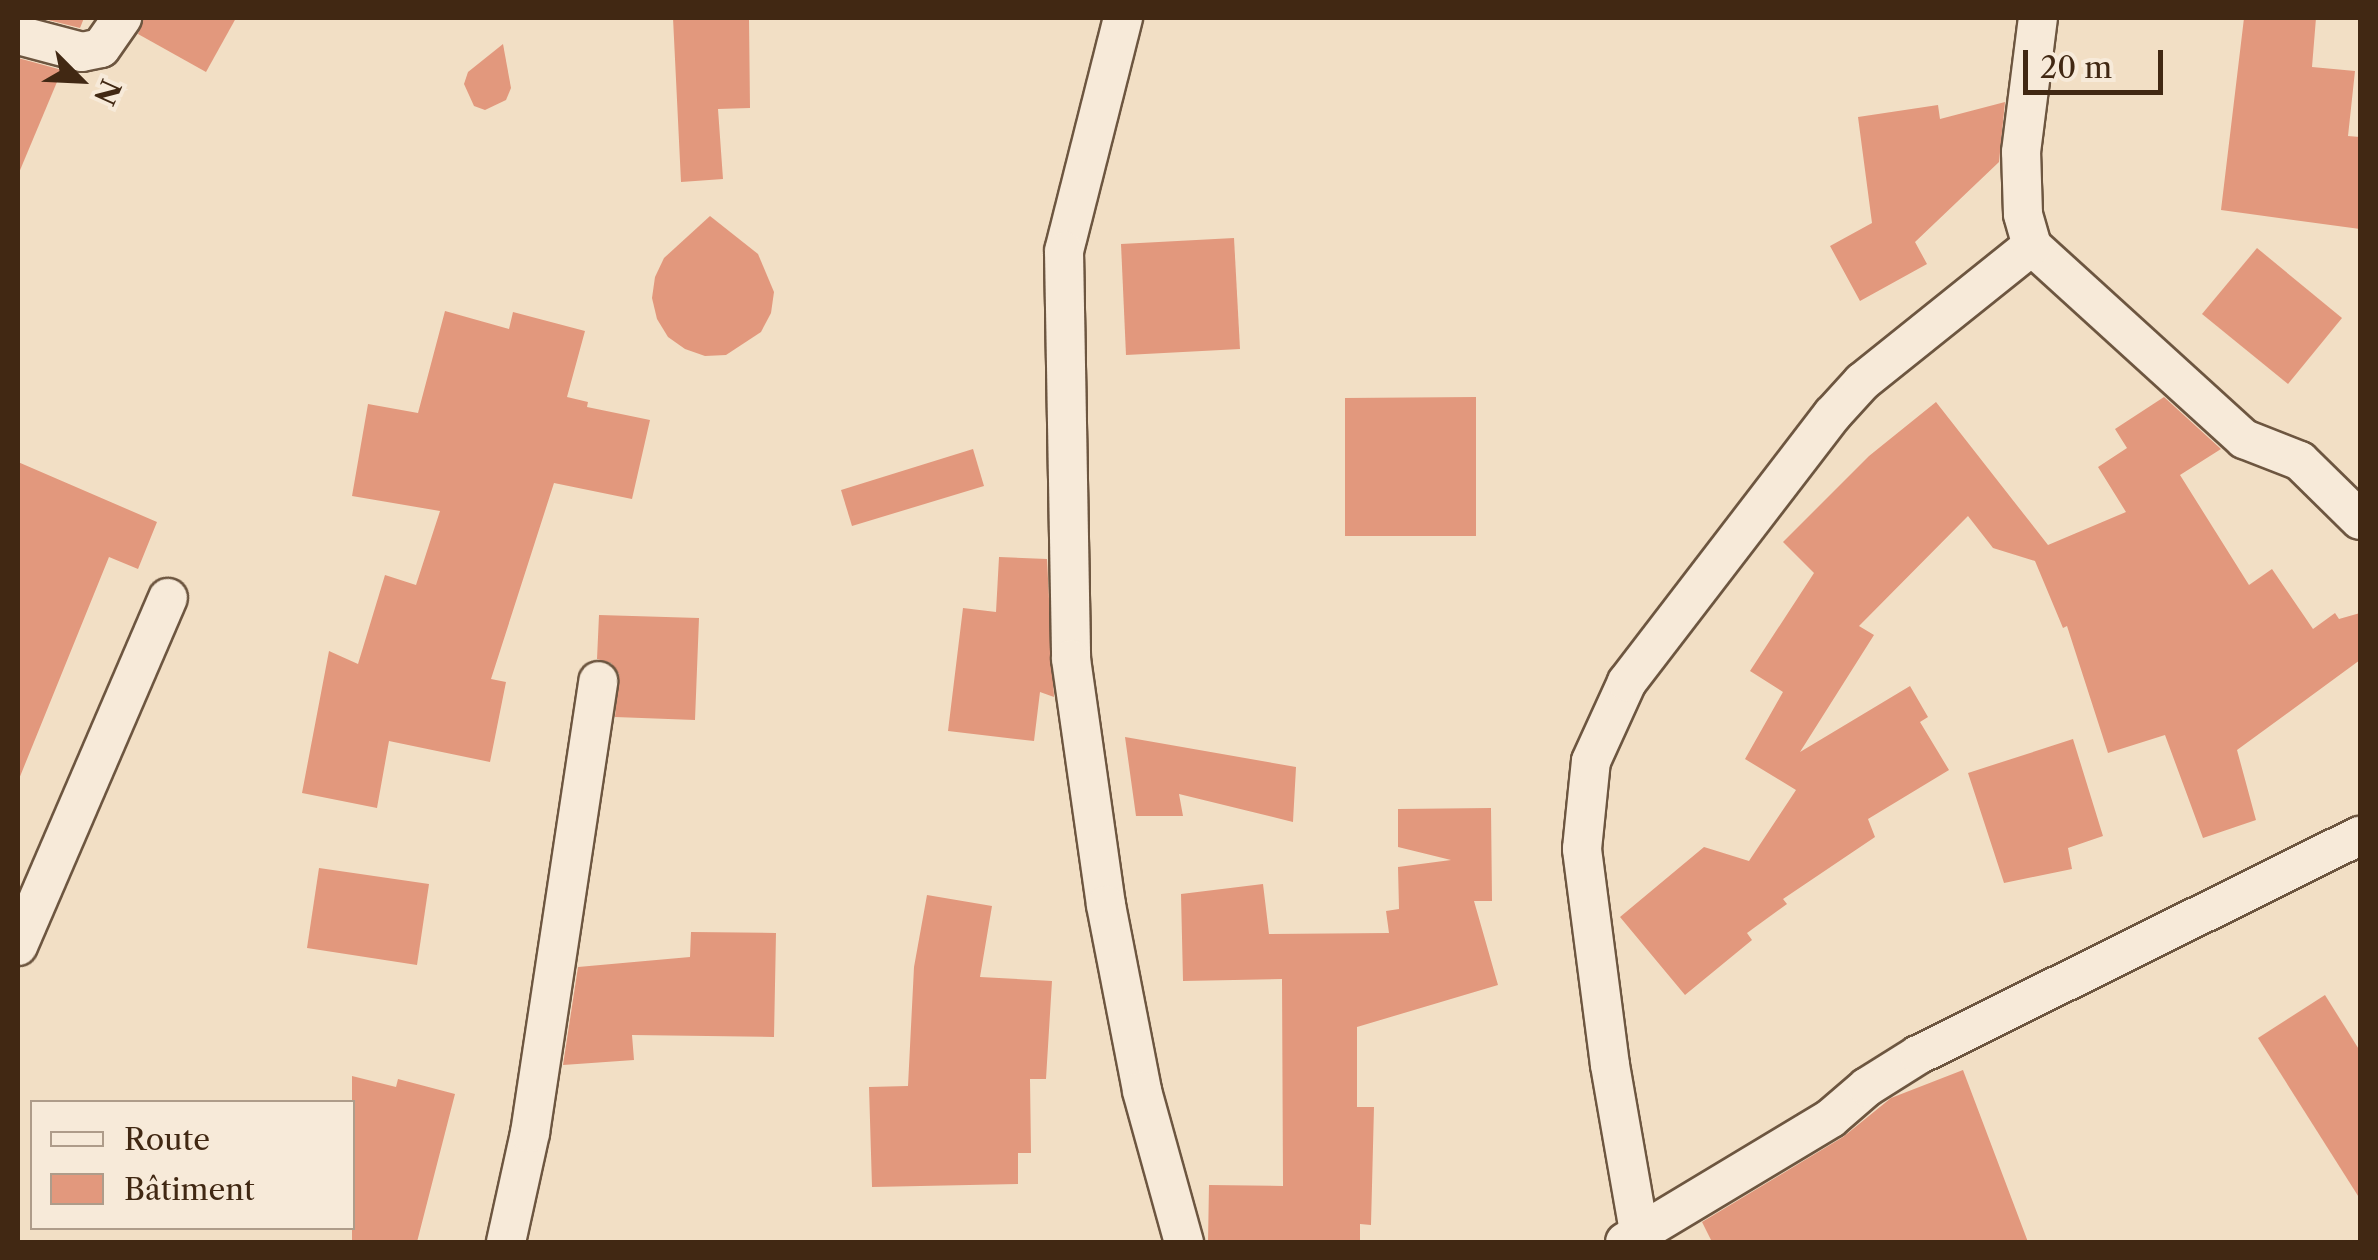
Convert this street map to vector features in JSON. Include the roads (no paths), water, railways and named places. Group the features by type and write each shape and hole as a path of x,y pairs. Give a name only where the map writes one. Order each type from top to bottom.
{"street":[{"path":"18,35 82,52 100,48 122,18"},
{"path":"1123,18 1064,251 1071,660 1106,905 1142,1091 1184,1242"},
{"path":"2038,18 2021,152 2023,214 2032,246 2244,439 2300,462 2360,520"},
{"path":"2032,246 1862,382 1626,682 1606,722 1591,761 1582,849 1633,1240 1830,1118 1867,1086 1918,1055 2360,836"},
{"path":"18,946 168,598"},
{"path":"506,1242 530,1133 598,681"}]}
